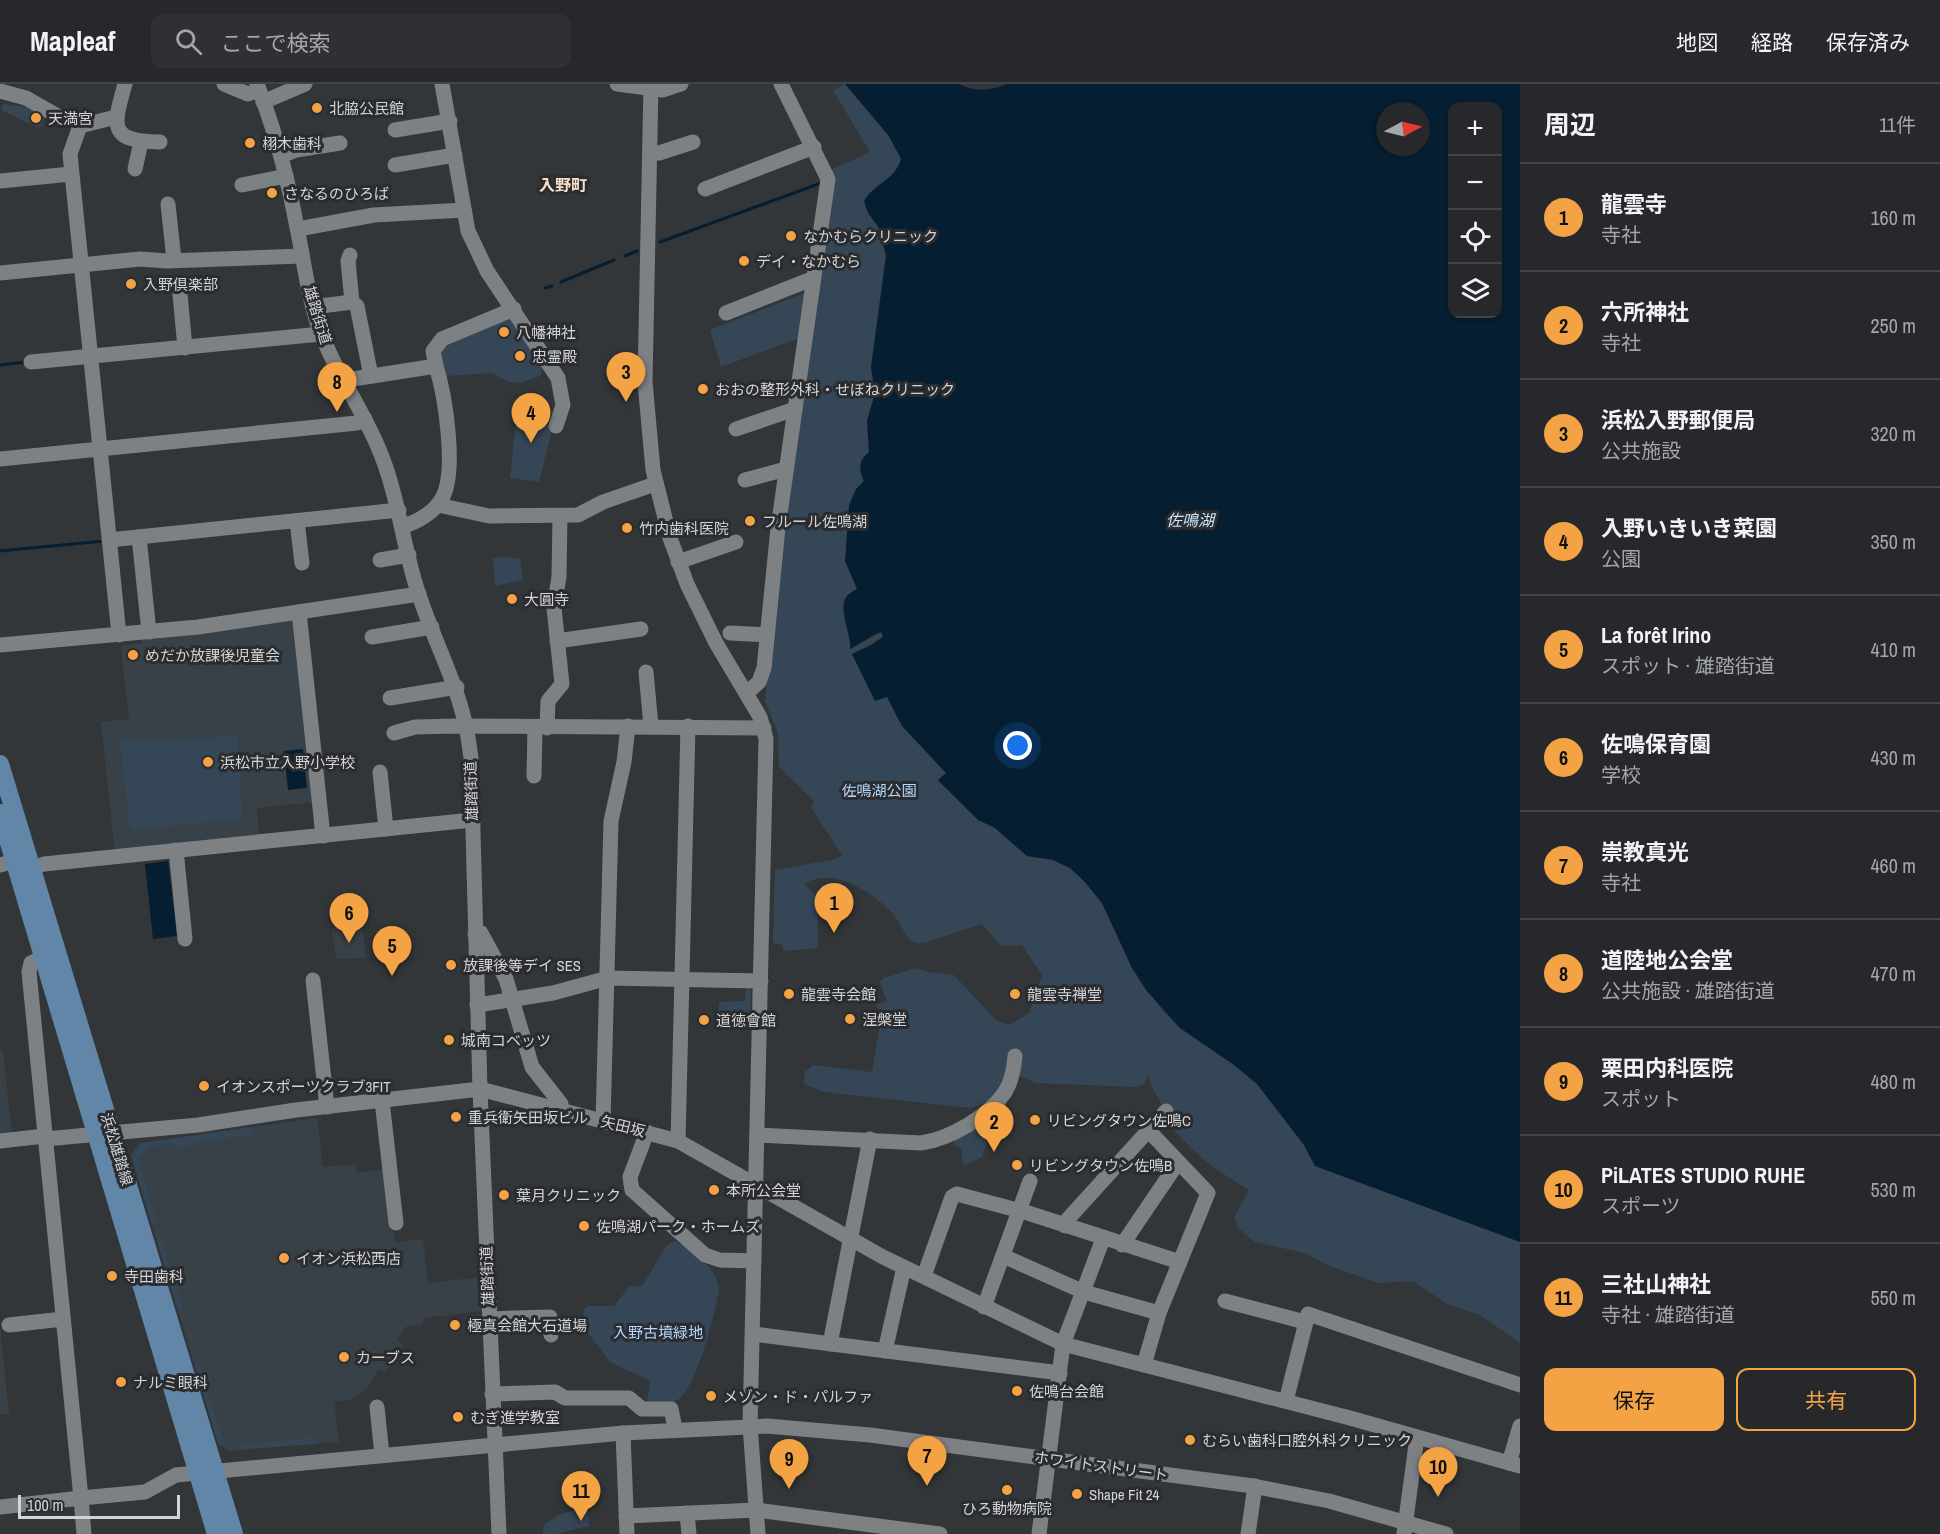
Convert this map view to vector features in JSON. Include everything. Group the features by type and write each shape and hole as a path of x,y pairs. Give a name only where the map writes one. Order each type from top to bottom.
{"main road":[{"name":"浜松雄踏線","path":"0,764 15,865 104,1134 207,1472 234,1534"},
{"name":"浜松雄踏線","path":"0,813 43,958 104,1134"},
{"name":"浜松雄踏線","path":"207,1472 216,1534"}],"street":[{"path":"125,84 116,117 118,131 123,136 141,142 160,142"},
{"path":"224,84 248,94 305,84"},
{"path":"442,84 468,231 487,271 514,309 562,386 563,405 556,426"},
{"path":"617,84 651,86 663,90 681,84"},
{"path":"747,693 763,676 786,470 828,179 781,84"},
{"path":"651,86 645,399 656,484 678,562 708,628 747,693 764,728 758,1135 750,1425 758,1534"},
{"path":"0,91 26,98 61,118"},
{"name":"雄踏街道","path":"260,92 281,156 313,307 321,334 365,419 384,462 399,510 418,594 457,687 467,727 499,1534"},
{"path":"116,117 80,126 70,154 119,634"},
{"path":"395,130 450,121"},
{"path":"135,169 141,142"},
{"path":"650,153 658,153 693,142"},
{"path":"281,156 296,150 340,143"},
{"path":"705,189 814,147"},
{"path":"395,165 455,155"},
{"path":"0,181 71,174"},
{"path":"242,185 286,176"},
{"path":"168,204 174,260"},
{"path":"298,229 374,215 464,210"},
{"path":"350,255 348,261 352,302 357,306 362,324 371,376"},
{"path":"0,273 140,259 302,256"},
{"path":"726,313 809,280 813,281"},
{"path":"180,294 185,348"},
{"path":"313,307 352,302"},
{"path":"403,526 412,524 438,505 444,494 448,439 444,392 433,351 442,339 514,309"},
{"path":"31,362 321,334"},
{"path":"345,383 371,376 436,366"},
{"path":"736,429 795,410"},
{"path":"0,459 357,423 365,419"},
{"path":"745,480 786,470"},
{"path":"438,505 489,516 560,516 586,513 603,502 656,484"},
{"path":"109,540 399,510"},
{"path":"534,777 541,728 548,700 561,684 554,608 559,577 560,516"},
{"path":"297,521 302,563"},
{"path":"139,537 149,632"},
{"path":"678,562 736,542"},
{"path":"380,560 409,555"},
{"path":"0,645 149,632 418,594"},
{"path":"299,612 323,836"},
{"path":"372,637 432,627"},
{"path":"557,641 641,629"},
{"path":"730,633 767,635"},
{"path":"646,672 651,726"},
{"path":"390,698 457,687"},
{"path":"603,1122 611,815 622,775 628,726"},
{"path":"678,1141 688,726"},
{"path":"393,733 415,727 764,728"},
{"path":"380,772 386,829"},
{"path":"15,865 44,864 472,820"},
{"path":"176,850 185,939"},
{"path":"475,934 481,933 492,950 514,1001 532,1067 561,1104 559,1111"},
{"path":"43,958 31,963 29,967 84,1534"},
{"path":"477,1005 514,1001 608,978 761,981"},
{"path":"313,980 327,1107"},
{"path":"758,1135 870,1138 921,1143 948,1134 976,1118 998,1101 1011,1080 1015,1056"},
{"path":"0,1141 198,1125 480,1089"},
{"name":"矢田坂","path":"480,1089 678,1141 904,1267 1063,1344 1286,1401 1515,1465"},
{"path":"382,1101 396,1223"},
{"path":"1065,1226 1067,1220 1166,1111"},
{"path":"1144,1365 1159,1314 1208,1193 1177,1164 1148,1130"},
{"path":"647,1132 630,1177 632,1190 705,1255 720,1260 754,1261"},
{"path":"830,1344 870,1138"},
{"path":"1122,1245 1177,1164"},
{"path":"984,1306 1030,1181"},
{"path":"924,1276 952,1197 957,1194 1180,1262"},
{"path":"1039,1534 1063,1344 1103,1239"},
{"path":"1003,1256 1084,1292 1159,1314"},
{"path":"885,1351 904,1267"},
{"path":"1225,1301 1305,1322"},
{"path":"1286,1401 1308,1314 1520,1385"},
{"path":"489,1320 550,1317 550,1335"},
{"path":"9,1325 63,1319"},
{"path":"753,1334 1060,1373"},
{"path":"492,1394 555,1392 565,1398 629,1398 642,1409 671,1409 675,1428"},
{"path":"377,1407 382,1455"},
{"name":"ホワイトストリート","path":"0,1507 145,1492 171,1477 207,1472 675,1428 750,1425 870,1435 1255,1486 1329,1501 1405,1528 1446,1534"},
{"path":"1515,1465 1520,1426"},
{"path":"623,1433 627,1534"},
{"path":"1405,1528 1417,1437"},
{"path":"1248,1534 1255,1486"},
{"path":"627,1516 756,1510 835,1527 940,1534"},
{"path":"687,1514 689,1534"}],"shaded area":[{"name":"浜松市立入野小学校","path":"296,619 315,802 257,808 259,838 115,853 101,722 129,719 121,646 142,643 142,639"},
{"path":"362,925 366,958 336,959 332,928"},
{"path":"0,1051 3,1051 12,1136 0,1138"},
{"path":"317,1118 323,1167 356,1164 357,1173 387,1169 395,1242 423,1239 428,1283 481,1277 482,1311 423,1318 423,1324 405,1327 397,1340 403,1344 385,1373 379,1369 366,1390 349,1400 334,1402 339,1442 230,1451 218,1443 131,1155 141,1143"},
{"path":"0,1327 9,1414 0,1414"}],"green space":[{"name":"佐鳴湖公園","path":"845,84 889,136 901,159 893,173 871,193 865,206 879,228 886,256 871,367 875,393 867,421 869,452 861,459 864,481 856,490 845,561 857,589 849,627 851,638 864,642 881,632 883,637 852,654 875,701 887,696 902,726 947,773 938,781 978,820 995,828 1027,856 1053,860 1070,868 1084,881 1102,903 1132,968 1163,1011 1180,1028 1234,1065 1257,1084 1304,1145 1315,1166 1520,1242 1520,1343 1480,1315 1447,1304 1413,1281 1378,1283 1327,1265 1305,1253 1255,1242 1238,1228 1234,1218 1249,1190 1202,1158 1183,1140 1164,1117 1167,1114 1152,1087 1149,1075 1143,1085 1136,1087 1036,1083 1017,1075 986,1103 971,1108 824,1092 804,1084 805,1072 813,1065 872,1072 882,1011 875,1005 887,1001 880,982 884,978 915,968 954,975 997,1021 1010,1025 1029,1013 1042,975 1022,945 1001,946 982,924 927,942 913,942 894,915 876,899 853,884 828,878 815,879 804,884 817,897 818,948 783,951 783,945 773,943 775,870 837,859 842,855 812,809 811,805 815,802 779,767 778,733 765,701 782,529 831,170 870,152 833,90"},
{"path":"4,104 32,108 45,114 43,125 37,127 3,111 1,107"},
{"path":"805,293 799,338 721,367 710,330"},
{"path":"512,317 543,368 540,376 519,383 509,382 492,373 446,376 439,346"},
{"path":"516,421 553,426 539,482 510,478"},
{"path":"493,558 520,559 523,580 495,586"},
{"path":"238,736 242,819 130,830 120,742"},
{"path":"746,988 751,988 750,1020 718,1018 719,1002 745,1001"},
{"path":"997,1113 1003,1119 1002,1139 987,1142 982,1157 965,1165 962,1160 962,1149 954,1144 953,1139"},
{"path":"252,1127 256,1131 253,1135 201,1141 176,1150 172,1143 150,1147 138,1161 156,1220 154,1223 151,1222 131,1155 141,1143"},
{"path":"158,1237 161,1238 181,1310 177,1308"},
{"name":"入野古墳緑地","path":"675,1241 703,1261 714,1275 719,1290 699,1364 686,1391 676,1401 647,1402 650,1381 610,1362 585,1329 583,1310 588,1306 614,1306 629,1287 643,1285 666,1246"},
{"path":"196,1362 199,1363 224,1444 232,1448 231,1451 218,1443"},
{"path":"314,1437 318,1440 315,1444 236,1449 239,1446"},
{"path":"582,1508 588,1511 589,1526 556,1534 543,1534 543,1526 558,1515"}],"water":[{"name":"佐鳴湖","path":"845,84 959,84 983,90 1007,84 1520,84 1520,1242 1315,1166 1304,1145 1257,1084 1234,1065 1180,1028 1146,990 1132,968 1102,903 1084,881 1070,868 1053,860 1027,856 995,828 978,820 938,780 946,773 902,726 887,697 875,701 852,654 883,637 881,632 877,633 850,649 844,605 849,594 857,589 845,561 849,505 856,489 864,481 860,465 869,452 867,421 875,393 871,367 886,256 879,228 868,213 864,201 894,172 901,159 889,136"},
{"path":"303,749 307,788 288,790 284,751"},
{"path":"168,861 177,936 153,939 145,864"}],"waterway":[{"path":"660,242 821,183"},
{"path":"625,256 637,251"},
{"path":"561,282 614,260"},
{"path":"545,288 552,286"},
{"path":"0,365 26,362"},
{"path":"0,551 104,541"}],"place":[{"name":"北脇公民館","path":"317,108"},
{"name":"天満宮","path":"36,118"},
{"name":"栩木歯科","path":"250,143"},
{"name":"さなるのひろば","path":"272,193"},
{"name":"なかむらクリニック","path":"791,236"},
{"name":"デイ・なかむら","path":"744,261"},
{"name":"入野倶楽部","path":"131,284"},
{"name":"八幡神社","path":"504,332"},
{"name":"忠霊殿","path":"520,356"},
{"name":"おおの整形外科・せぼねクリニック","path":"703,389"},
{"name":"浜松入野郵便局","path":"626,402"},
{"name":"道陸地公会堂","path":"337,412"},
{"name":"入野いきいき菜園","path":"531,443"},
{"name":"フルール佐鳴湖","path":"750,521"},
{"name":"竹内歯科医院","path":"627,528"},
{"name":"大圓寺","path":"512,599"},
{"name":"めだか放課後児童会","path":"133,655"},
{"name":"浜松市立入野小学校","path":"208,762"},
{"name":"龍雲寺","path":"834,933"},
{"name":"佐鳴保育園","path":"349,943"},
{"name":"放課後等デイ SES","path":"451,965"},
{"name":"La forêt Irino","path":"392,976"},
{"name":"龍雲寺会館","path":"789,994"},
{"name":"龍雲寺禅堂","path":"1015,994"},
{"name":"涅槃堂","path":"850,1019"},
{"name":"道徳會館","path":"704,1020"},
{"name":"城南コベッツ","path":"449,1040"},
{"name":"イオンスポーツクラブ3FIT","path":"204,1086"},
{"name":"重兵衛矢田坂ビル","path":"456,1117"},
{"name":"リビングタウン佐鳴C","path":"1035,1120"},
{"name":"六所神社","path":"994,1152"},
{"name":"リビングタウン佐鳴B","path":"1017,1165"},
{"name":"本所公会堂","path":"714,1190"},
{"name":"葉月クリニック","path":"504,1195"},
{"name":"佐鳴湖パーク・ホームズ","path":"584,1226"},
{"name":"イオン浜松西店","path":"284,1258"},
{"name":"寺田歯科","path":"112,1276"},
{"name":"極真会館大石道場","path":"455,1325"},
{"name":"カーブス","path":"344,1357"},
{"name":"ナルミ眼科","path":"121,1382"},
{"name":"佐鳴台会館","path":"1017,1391"},
{"name":"メゾン・ド・パルファ","path":"711,1396"},
{"name":"むぎ進学教室","path":"458,1417"},
{"name":"むらい歯科口腔外科クリニック","path":"1190,1440"},
{"name":"崇教真光","path":"927,1486"},
{"name":"栗田内科医院","path":"789,1489"},
{"name":"ひろ動物病院","path":"1007,1490"},
{"name":"Shape Fit 24","path":"1077,1494"},
{"name":"PiLATES STUDIO RUHE","path":"1438,1497"},
{"name":"三社山神社","path":"581,1521"}],"district":[{"name":"入野町","path":"563,185"}]}
